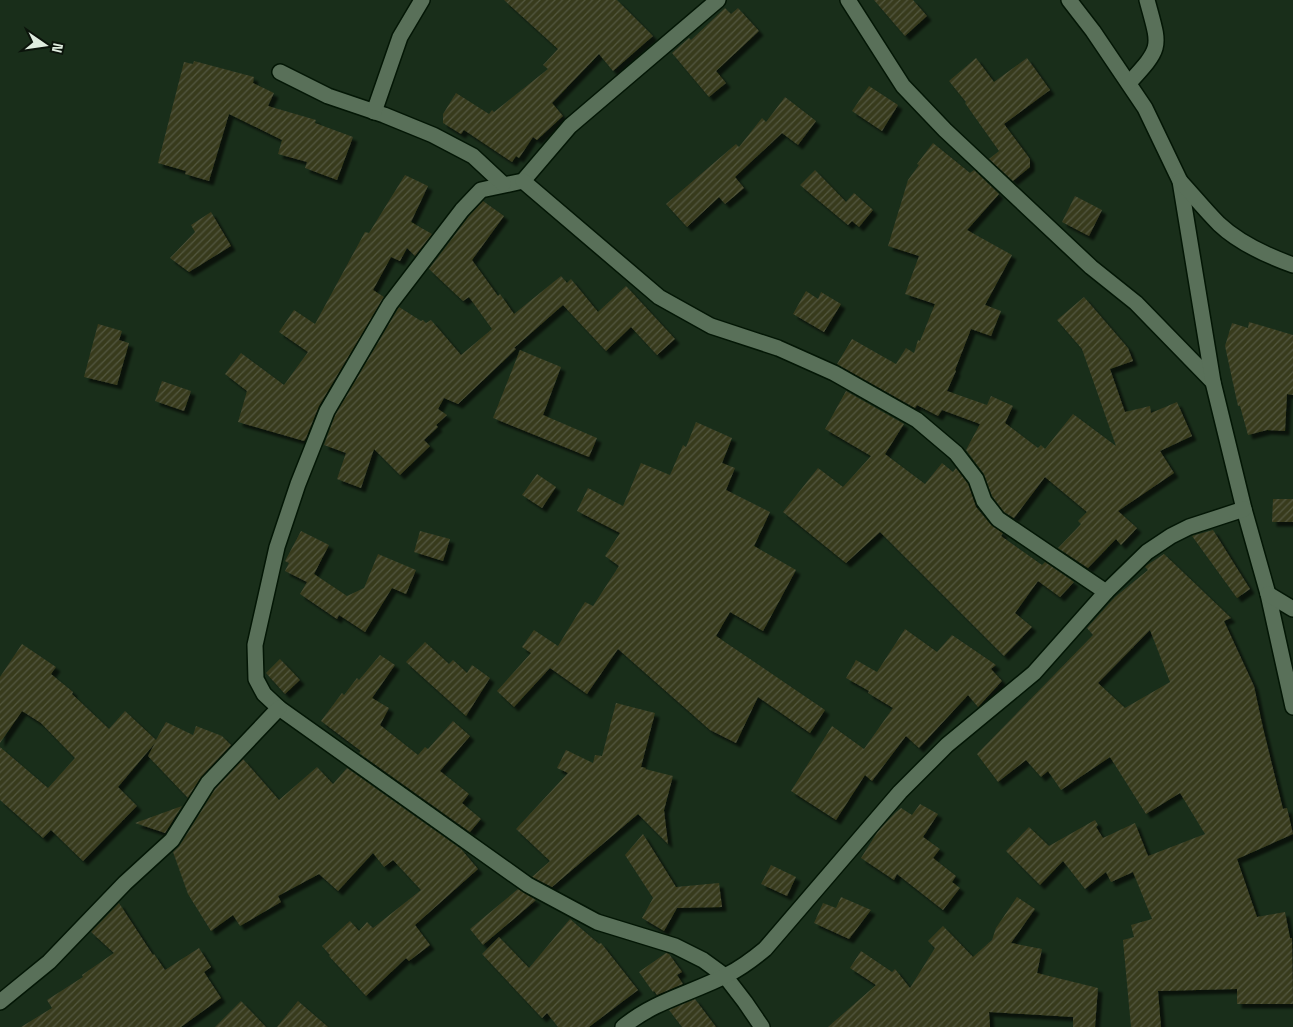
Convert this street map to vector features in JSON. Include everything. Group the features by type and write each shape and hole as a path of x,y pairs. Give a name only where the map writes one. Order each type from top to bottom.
{"street":[{"path":"374,112 400,37 422,0"},
{"path":"718,0 570,126 523,181 482,190 462,210 390,304 343,382 320,428 298,484 277,547 255,645 256,679 264,694 279,708 528,885 597,922 675,946 703,960 725,976 762,1027"},
{"path":"848,0 903,86 945,130 1091,267 1136,303 1213,382"},
{"path":"1069,0 1129,83 1149,117 1180,181 1220,225 1251,246 1293,265"},
{"path":"1129,83 1150,60 1157,48 1156,33 1147,0"},
{"path":"280,72 328,96 433,135 472,156 503,184"},
{"path":"523,181 659,297 711,326 778,348 834,373 917,420 956,453 976,480 984,501 998,519 1106,592"},
{"path":"1180,181 1213,382 1244,509 1268,594 1293,707"},
{"path":"623,1027 659,1003 725,976 744,966 765,948 900,792 947,745 1034,673 1106,592 1147,552 1170,536 1189,527 1244,509"},
{"path":"1268,594 1293,609"},
{"path":"0,1002 49,962 118,890 172,840 208,783 279,708"}],"building":[{"path":"504,0 617,0 653,36 613,71 599,54 552,103 563,116 537,140 533,137 519,158 516,156 512,162 464,130 461,134 443,123 443,114 456,93 489,114 492,110 494,112 548,69 543,65 558,49"},
{"path":"874,0 913,0 927,16 905,36"},
{"path":"725,8 731,14 738,8 759,31 716,71 726,83 709,97 672,53 689,38 691,40"},
{"path":"976,58 994,82 1027,58 1050,90 1004,124 1030,159 1030,167 1013,181 989,159 999,151 966,102 949,81"},
{"path":"194,61 254,77 253,83 274,93 268,106 316,120 315,123 353,137 337,180 305,168 307,162 278,154 282,140 229,114 209,181 185,174 186,171 158,163 184,62 193,64"},
{"path":"869,86 898,105 882,131 852,111"},
{"path":"785,97 816,121 798,145 782,133 735,177 744,188 725,204 719,197 687,227 666,204 736,144 739,147 762,118 766,122"},
{"path":"933,143 970,173 974,170 999,194 967,230 1012,255 985,305 1001,311 991,336 971,329 947,391 987,405 991,396 1013,406 1005,423 1038,448 1041,445 1045,449 1073,414 1116,446 1082,349 1057,320 1084,297 1128,348 1133,361 1110,369 1125,412 1150,406 1151,413 1177,402 1192,436 1160,451 1174,473 1118,511 1137,528 1121,545 1116,539 1088,568 1058,548 1081,524 1078,521 1087,512 1045,477 1014,518 1004,512 992,496 984,474 966,450 980,424 942,410 938,416 917,405 915,408 837,364 852,339 896,364 906,348 914,353 918,340 920,341 935,304 905,294 919,256 888,246 908,180 919,165 917,164"},
{"path":"815,170 846,202 854,193 873,210 859,227 852,221 848,225 800,185"},
{"path":"405,175 428,186 411,222 432,234 415,256 407,248 400,261 391,257 373,290 384,297 319,406 304,441 238,422 247,391 225,374 241,353 284,385 308,352 279,332 294,310 315,324 365,232 369,233"},
{"path":"1075,196 1102,210 1089,236 1062,222"},
{"path":"483,201 504,216 472,260 498,296 500,294 514,314 561,276 567,283 571,279 598,312 626,286 675,339 657,355 631,327 606,351 563,305 514,348 516,349 458,404 444,398 438,409 447,415 436,425 438,427 424,440 430,446 400,475 374,449 361,488 337,479 346,453 324,445 335,415 399,307 421,321 423,320 426,323 431,320 461,355 492,329 469,297 463,301 429,269 469,216"},
{"path":"211,212 231,246 189,272 170,258 195,232 191,225"},
{"path":"806,291 818,299 821,292 841,304 824,332 793,314"},
{"path":"1249,322 1293,335 1293,395 1287,394 1285,431 1267,430 1248,435 1240,406 1238,406 1225,346 1232,323 1248,328"},
{"path":"98,324 122,331 119,340 129,343 117,385 84,377"},
{"path":"520,350 561,367 543,415 597,438 589,457 493,418"},
{"path":"162,381 191,391 184,411 155,401"},
{"path":"846,391 904,424 885,454 925,484 942,463 953,472 956,468 968,484 976,507 991,525 1003,533 1001,536 1042,565 1045,562 1074,582 1060,597 1038,581 1015,613 1032,627 1004,656 880,532 846,563 783,512 818,468 843,487 871,456 825,429"},
{"path":"696,422 732,438 722,463 735,468 726,490 770,512 754,546 796,570 763,631 730,612 716,636 825,710 810,733 758,697 736,743 710,730 618,649 587,694 550,668 514,707 497,691 531,653 522,647 534,630 558,646 585,602 593,606 619,566 605,556 620,533 577,511 588,488 623,506 641,463 670,475 683,445 686,447"},
{"path":"537,474 556,487 542,508 522,495"},
{"path":"1273,499 1293,499 1293,522 1272,522"},
{"path":"1213,530 1250,589 1237,598 1192,536"},
{"path":"301,531 329,545 314,574 347,596 364,588 378,554 416,570 406,594 392,588 365,632 339,615 337,619 300,594 307,582 285,571 289,563 285,561"},
{"path":"420,531 450,539 443,561 414,552"},
{"path":"1164,554 1231,618 1224,621 1254,686 1283,809 1287,808 1293,834 1237,859 1257,917 1285,912 1290,938 1292,938 1293,1004 1237,1004 1237,989 1158,991 1161,1027 1131,1027 1123,940 1134,937 1131,925 1152,919 1133,872 1111,882 1106,872 1085,889 1063,861 1040,885 1006,851 1029,827 1049,846 1095,820 1098,825 1096,827 1103,838 1135,823 1148,856 1205,834 1180,793 1146,814 1110,757 1061,790 1048,771 1041,777 1026,760 998,782 977,754 1093,635 1087,628 1115,597 1148,570 1145,567","holes":["1150,630 1170,682 1125,708 1098,683"]},
{"path":"905,629 937,652 952,635 996,665 991,669 1002,681 978,707 968,695 919,748 906,736 872,781 865,775 836,820 791,791 832,726 864,749 893,708 846,678 856,660 877,672"},
{"path":"425,642 449,664 453,660 467,673 472,665 490,678 466,716 406,662"},
{"path":"22,644 56,667 51,674 73,692 72,694 109,729 125,711 156,740 166,722 193,735 196,726 222,736 231,745 201,777 188,798 148,756 155,743 118,787 137,806 83,861 51,830 43,838 0,800 0,747 48,788 75,758 41,723 22,711 0,743 0,677"},
{"path":"380,655 395,665 372,698 389,708 380,725 418,755 425,747 428,749 453,721 470,736 440,771 469,794 462,803 481,819 470,832 359,753 361,751 321,721 342,693 344,695 357,678 359,680"},
{"path":"280,659 300,680 285,694 266,673"},
{"path":"616,703 655,713 641,767 673,776 664,810 668,844 638,814 552,887 532,877 550,861 516,829 568,773 557,768 566,750 593,763 595,755 602,756"},
{"path":"243,759 279,800 317,767 333,784 347,768 461,849 478,869 415,925 430,945 409,961 406,958 366,996 322,946 350,921 359,931 367,922 373,928 421,890 393,860 384,867 373,853 338,891 319,874 278,896 281,902 240,926 233,915 211,931 188,894 173,852 180,845 215,789"},
{"path":"920,804 938,814 923,837 940,849 933,858 956,876 952,882 960,888 943,910 897,874 894,880 861,858 878,831 895,813 901,808 912,815"},
{"path":"182,806 165,833 135,823"},
{"path":"643,834 676,887 719,883 722,907 677,908 664,931 642,918 653,898 625,855"},
{"path":"771,865 796,877 787,896 761,884"},
{"path":"518,889 536,900 483,945 470,929"},
{"path":"841,897 871,910 849,939 814,923 823,903 836,908"},
{"path":"1017,897 1035,909 1011,943 1042,949 1037,973 1098,988 1095,1027 1073,1027 1073,1017 989,1012 990,1027 828,1027 876,985 850,968 861,951 892,972 895,969 910,988 935,948 928,941 943,926 973,957 992,940 996,928"},
{"path":"119,903 165,970 199,948 211,967 204,972 221,998 181,1027 21,1027 52,1008 47,1000 83,977 82,975 114,953 91,932"},
{"path":"570,919 599,944 601,943 638,990 589,1027 558,1027 547,1013 542,1018 482,954 499,937 529,968"},
{"path":"666,953 669,954 682,972 677,975 683,984 657,995 639,972"},
{"path":"695,999 716,1027 682,1027 669,1010"},
{"path":"241,1001 266,1027 215,1027"},
{"path":"298,1001 328,1027 277,1027"}]}
